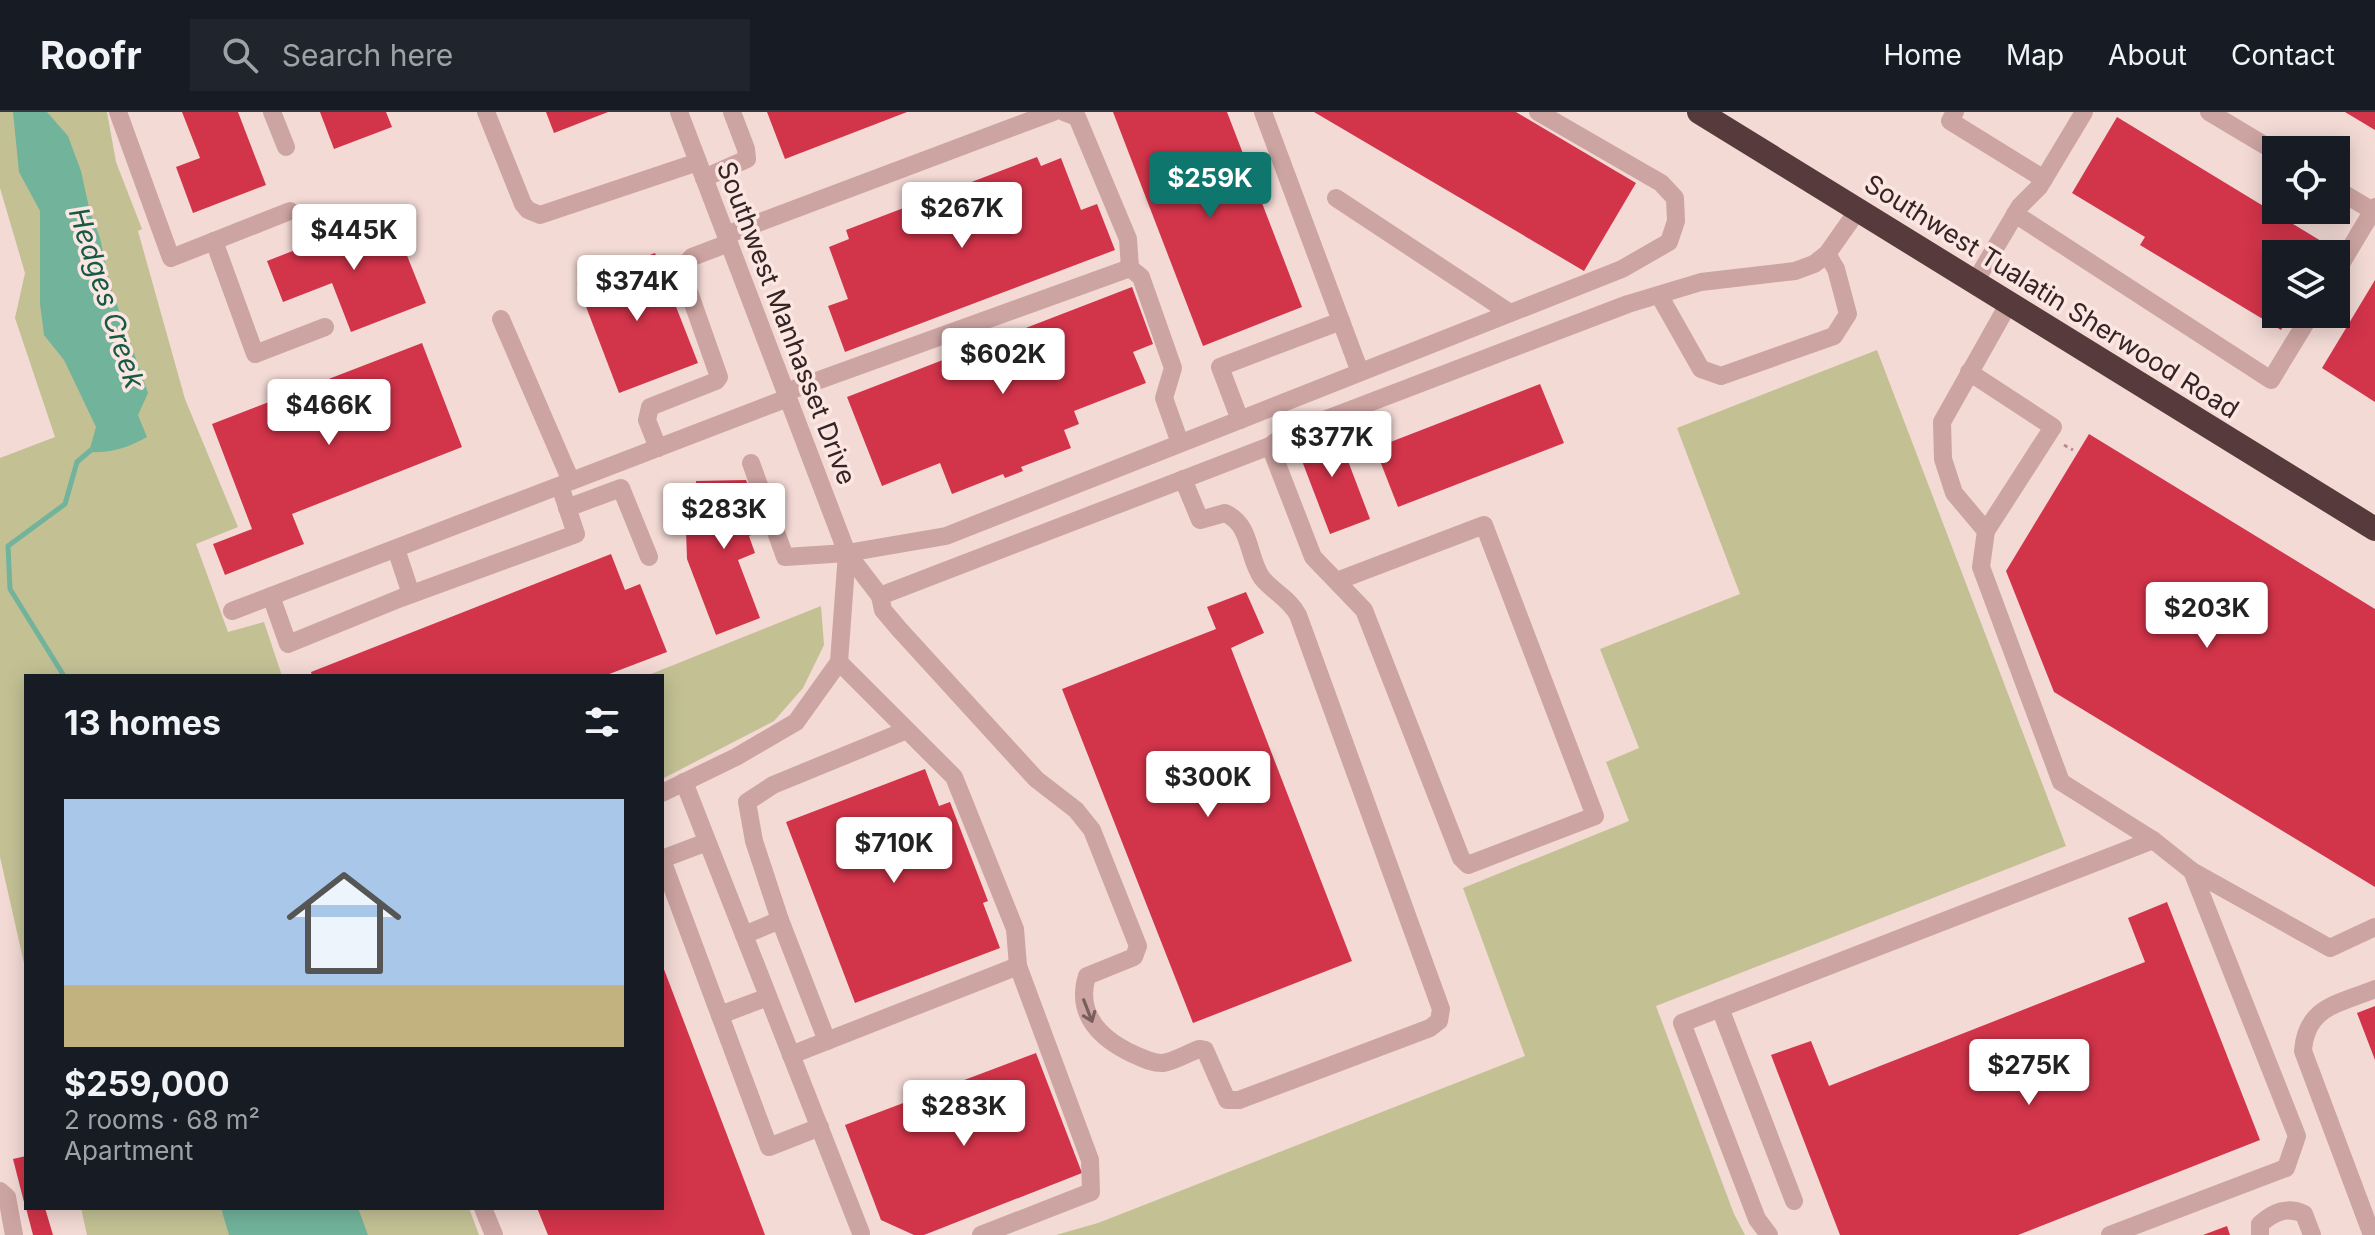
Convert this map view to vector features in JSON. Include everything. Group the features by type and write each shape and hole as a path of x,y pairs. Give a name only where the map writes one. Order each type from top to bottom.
{"highway":[{"name":"Southwest Tualatin Sherwood Road","path":"1699,112 2375,529"}],"street":[{"path":"118,112 171,258 290,211"},
{"path":"272,112 286,147"},
{"path":"486,112 523,204 534,213 544,215 662,175 747,159 732,112"},
{"name":"Southwest Manhasset Drive","path":"679,112 847,553"},
{"path":"658,448 647,420 650,407 716,381 719,377 683,275 684,266 692,257 727,239 1053,112"},
{"path":"1064,112 1077,117 1128,239 1130,268 1141,277 1173,368 1164,398 1180,443"},
{"path":"1263,112 1360,372"},
{"path":"751,463 785,557 847,553 946,536 1622,269 1669,242 1676,221 1675,198 1661,183 1538,112"},
{"path":"1955,112 1950,121 2044,179"},
{"path":"1975,282 2015,214 2044,179 2084,112"},
{"path":"2209,112 2262,144"},
{"path":"2350,196 2374,209 2350,249"},
{"path":"1336,198 1510,313"},
{"path":"880,596 1270,446 1300,429 1628,304 1701,282 1795,271 1814,264 1827,254 1858,210"},
{"path":"2015,214 2271,380 2303,328"},
{"path":"214,241 255,354 325,327"},
{"path":"1659,295 1701,369 1721,376 1834,336 1848,314 1836,269 1827,254"},
{"path":"232,611 658,448 787,395 1130,268"},
{"path":"1986,531 1954,493 1943,459 1942,422 2009,303"},
{"path":"271,596 288,644 411,594 576,534 567,508 565,484 501,319"},
{"path":"1240,420 1220,367 1341,321"},
{"path":"1969,372 2053,427 1986,531 1981,567 2061,782 2153,840 2192,871 2330,948 2375,927"},
{"path":"1270,446 1313,557 1364,610 1461,858 1468,865 1595,816 1484,525 1337,581"},
{"path":"847,553 880,596 883,610 899,629 1036,779 1076,810 1092,830 1138,946 1134,957 1087,976 1083,996 1093,1024 1107,1040 1146,1060 1163,1063 1199,1049 1205,1050 1227,1100 1239,1100 1430,1028 1439,1021 1441,1009 1298,615 1285,597 1262,577 1240,523 1225,513 1200,520 1183,479"},
{"path":"567,508 621,488 649,557"},
{"path":"396,549 411,594"},
{"path":"664,792 736,757 796,722 839,662 847,553"},
{"path":"839,662 954,777 1015,929 1018,966 1090,1160 1091,1192 981,1235"},
{"path":"827,1041 780,920 754,841 747,802 773,785 907,730"},
{"path":"684,782 862,1234"},
{"path":"1769,1235 1757,1219 1682,1023 2153,840"},
{"path":"664,859 707,842"},
{"path":"664,865 769,1147 820,1127"},
{"path":"2110,1235 2286,1168 2297,1136 2192,871"},
{"path":"744,935 780,920"},
{"path":"791,1055 1018,966"},
{"path":"2372,1235 2303,1051 2304,1037 2317,1013 2375,989"},
{"path":"720,1015 768,997"},
{"path":"1720,1008 1794,1201"},
{"path":"0,1191 7,1197 14,1235"},
{"path":"2260,1235 2260,1224 2270,1215 2294,1209 2304,1214 2312,1235"},
{"path":"484,1210 494,1235"}],"shaded area":[{"path":"0,112 107,112 116,162 142,229 138,231 185,399 238,527 196,544 228,632 264,622 281,674 24,674 24,963 0,857 0,458 55,437 15,318 25,273 0,188"},
{"path":"1877,350 2066,846 1656,1006 1734,1214 1745,1235 1056,1235 1098,1223 1525,1056 1463,888 1629,821 1606,762 1639,748 1600,649 1740,594 1677,428"},
{"path":"821,606 824,645 803,688 774,721 664,778 664,674 651,674"},
{"path":"81,1210 470,1210 479,1235 87,1235"}],"water":[{"path":"13,112 47,112 68,136 81,171 110,285 148,393 138,415 147,437 126,447 89,452 96,427 64,360 44,335 40,304 40,211 19,172"},
{"path":"222,1210 359,1210 368,1235 229,1235"}],"building":[{"path":"182,112 238,112 266,185 193,213 176,167 200,158"},
{"path":"320,112 386,112 392,127 334,149"},
{"path":"546,112 608,112 554,133"},
{"path":"767,112 907,112 785,159"},
{"path":"1113,112 1227,112 1302,307 1203,346"},
{"path":"1314,112 1516,112 1636,183 1584,271"},
{"path":"2345,112 2375,112 2375,130"},
{"path":"2117,117 2262,205 2262,224 2293,224 2319,240 2262,240 2262,319 2140,245 2145,237 2072,193"},
{"path":"1037,157 1041,166 1061,158 1081,210 1097,204 1115,250 845,352 828,306 848,299 829,247 849,239 846,230"},
{"path":"390,213 426,303 351,332 332,283 283,302 267,261"},
{"path":"655,253 698,363 619,393 577,283"},
{"path":"2375,280 2375,402 2322,368 2346,328 2350,328 2350,322"},
{"path":"1132,287 1153,344 1133,352 1146,383 1074,411 1079,424 1064,430 1071,448 1021,467 1023,471 1005,478 1003,474 952,494 940,463 882,486 847,397"},
{"path":"422,343 462,447 292,514 304,544 225,575 213,544 252,529 212,424"},
{"path":"1540,384 1564,443 1398,507 1375,448"},
{"path":"1334,424 1370,519 1330,534 1294,440"},
{"path":"2089,434 2375,609 2375,887 2054,692 2006,571"},
{"path":"746,480 765,529 749,536 755,553 738,560 760,618 716,635 687,559 686,530 698,529 696,481"},
{"path":"611,554 625,590 640,584 667,652 609,674 311,672"},
{"path":"1246,592 1264,633 1231,648 1352,961 1193,1023 1062,689 1216,629 1207,607"},
{"path":"925,769 939,806 950,802 988,901 983,903 1000,948 855,1003 786,822"},
{"path":"2167,902 2260,1140 2018,1235 1840,1235 1771,1055 1811,1041 1829,1086 2145,962 2128,918"},
{"path":"664,969 765,1235 548,1235 538,1210 664,1210"},
{"path":"2375,1006 2375,1060 2357,1013"},
{"path":"1036,1053 1082,1173 924,1235 914,1235 881,1220 845,1125"},
{"path":"24,1156 24,1202 13,1159"},
{"path":"27,1210 46,1210 53,1235 33,1235"},
{"path":"2227,1226 2230,1235 2203,1235"}],"waterway":[{"name":"Hedges Creek","path":"63,674 10,589 8,546 65,504 77,462 91,450"}]}
